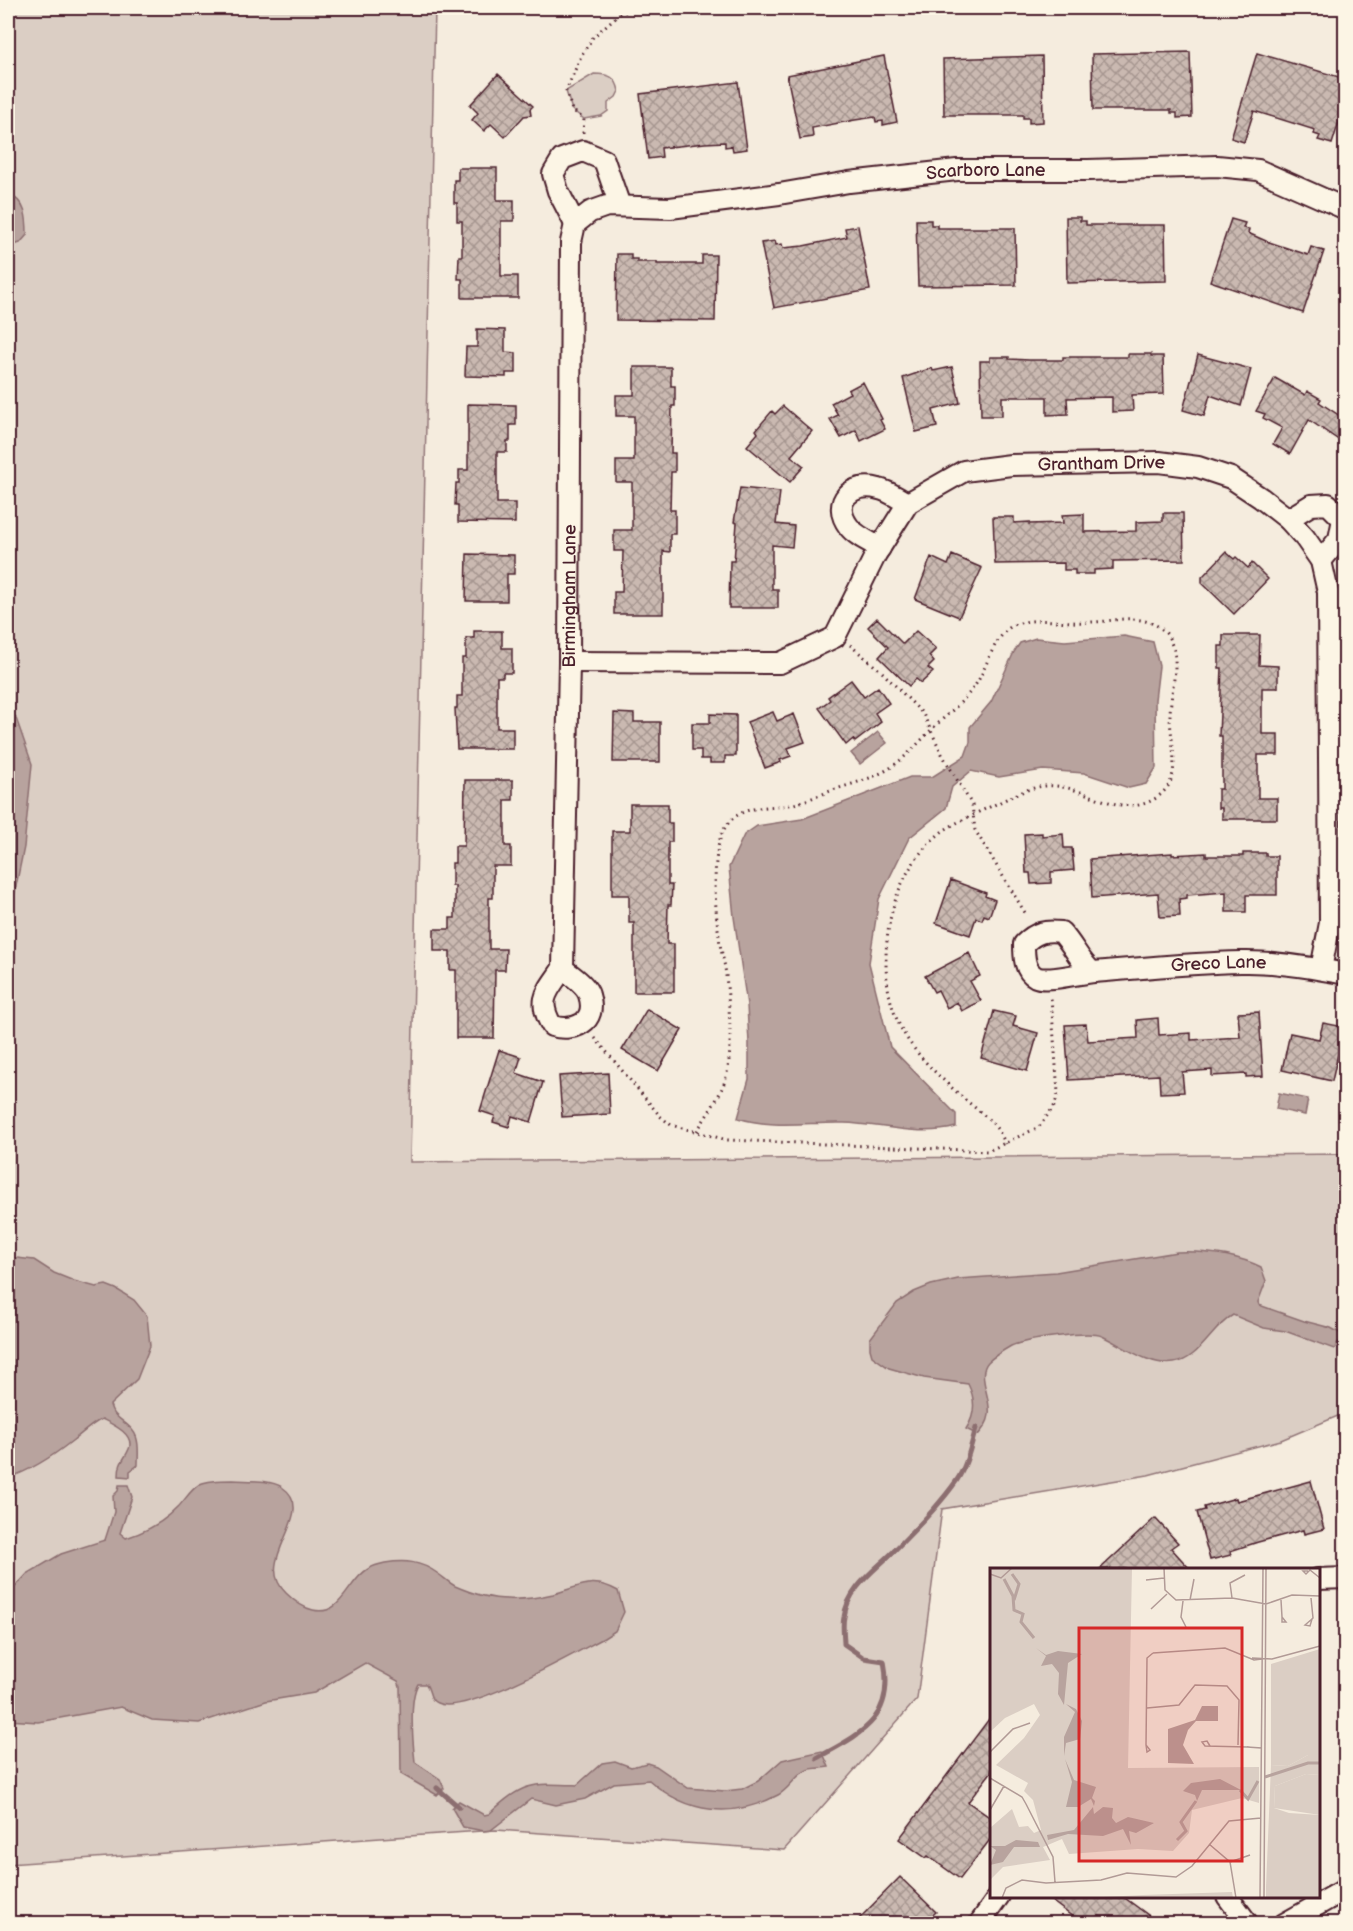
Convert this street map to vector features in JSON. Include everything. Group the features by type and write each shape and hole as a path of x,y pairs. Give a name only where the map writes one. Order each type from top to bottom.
{"street":[{"path":"583,151 604,160 620,206 607,206 590,212 575,224 558,191 554,174 562,159 583,151"},
{"name":"Scarboro Lane","path":"620,206 670,208 849,182 957,170 1088,170 1216,166 1258,170 1346,209"},
{"name":"Birmingham Lane","path":"562,968 569,662 570,242 575,224"},
{"name":"Grantham Drive","path":"835,637 880,548 908,503 964,471 1011,465 1159,462 1198,467 1231,478 1261,498 1288,519 1321,561 1328,592 1330,923 1321,969"},
{"path":"880,548 851,529 843,518 842,505 846,494 858,487 879,489 908,503"},
{"path":"1288,519 1311,505 1328,504 1343,519 1339,539 1321,561"},
{"path":"569,662 780,663 835,637"},
{"name":"Greco Lane","path":"1092,972 1243,961 1321,969 1346,974"},
{"path":"1320,1579 1346,1578"},
{"path":"1284,1923 1346,1889"},
{"path":"979,1923 998,1898"},
{"path":"1229,1898 1248,1923"}],"path":[{"path":"583,135 584,118 572,110 566,91 581,56 593,37 619,14 636,8"},
{"path":"698,1131 727,1074 729,1034 727,979 718,937 715,869 717,849 728,822 744,812 762,807 792,804 878,775 893,766 968,695 981,677 993,648 1014,624 1042,621 1073,623 1131,619 1159,626 1171,642 1175,653 1170,711 1173,778 1157,798 1145,804 1114,806 1080,791 1053,785 1022,791 942,832 920,854 900,884 890,921 885,963 889,991 902,1030 921,1056 946,1083 1003,1135 1005,1144"},
{"path":"835,637 851,645 882,672 923,714 943,756 972,805 975,830 1027,916"},
{"path":"595,1038 660,1116 671,1125 727,1140 988,1151 1040,1126 1055,1105 1058,1093 1052,998"}],"shaded area":[{"path":"8,8 435,8 410,1162 1345,1154 1345,1413 1281,1440 1148,1475 942,1509 917,1699 784,1850 496,1830 8,1864"},
{"path":"594,74 611,77 616,82 619,91 616,97 608,103 608,111 601,116 584,119 572,110 566,91"},
{"path":"8,195 14,197 22,205 26,216 27,235 20,243 8,247"},
{"path":"1124,636 1153,642 1159,666 1155,700 1156,768 1146,784 1129,788 1084,773 1043,770 999,777 971,771 952,787 946,808 909,838 879,899 869,963 890,1047 956,1114 956,1127 929,1131 844,1123 764,1123 738,1118 749,1079 749,1043 747,1005 729,867 744,835 757,826 802,819 910,777 932,777 965,756 970,742 970,727 991,702 1020,643 1036,638 1065,641"},
{"path":"8,707 16,718 32,764 24,847 8,915"},
{"path":"878,732 887,743 860,764 851,753"},
{"path":"1279,1093 1308,1099 1305,1115 1276,1109"},
{"path":"1177,1252 1220,1254 1261,1267 1266,1281 1259,1305 1331,1328 1345,1336 1345,1339 1334,1349 1285,1331 1264,1328 1233,1315 1225,1320 1191,1356 1174,1363 1146,1359 1095,1334 1056,1336 1018,1344 996,1355 985,1367 984,1380 989,1415 978,1435 966,1429 972,1418 974,1407 968,1384 924,1378 889,1368 872,1356 870,1339 897,1303 931,1285 958,1279 1056,1272"},
{"path":"8,1257 34,1260 54,1273 74,1281 96,1287 106,1285 116,1289 134,1300 147,1316 150,1346 137,1379 110,1405 114,1413 137,1438 138,1465 130,1471 130,1477 119,1476 121,1464 129,1449 129,1439 122,1430 102,1419 42,1462 8,1478"},
{"path":"233,1480 277,1484 292,1498 294,1510 279,1551 276,1566 277,1580 289,1596 310,1609 323,1611 331,1608 338,1603 361,1574 374,1566 383,1563 412,1562 425,1566 455,1586 501,1599 537,1597 586,1584 601,1584 618,1591 624,1612 615,1631 604,1638 494,1693 451,1705 437,1703 433,1700 426,1684 418,1684 413,1700 415,1762 440,1779 444,1788 437,1795 401,1774 400,1686 398,1681 365,1663 314,1693 266,1701 199,1723 152,1720 121,1707 38,1722 8,1720 8,1595 27,1574 61,1554 105,1540 114,1512 113,1496 118,1491 119,1485 128,1485 132,1497 120,1533 126,1538 147,1530 167,1517 200,1484"},
{"path":"822,1751 829,1767 805,1771 778,1795 744,1808 727,1810 695,1806 679,1800 649,1780 614,1783 585,1799 556,1805 531,1799 491,1830 484,1831 463,1827 452,1808 459,1801 484,1815 489,1814 520,1790 548,1784 577,1785 602,1763 615,1761 631,1767 647,1763 656,1766 688,1788 725,1791 742,1789 758,1781 782,1760"}],"building":[{"path":"1190,52 1192,117 1177,118 1177,113 1171,113 1171,110 1093,110 1092,54"},
{"path":"1257,53 1346,79 1346,100 1332,144 1318,140 1320,136 1314,134 1315,130 1254,111 1244,142 1231,138"},
{"path":"884,56 897,122 883,125 883,121 876,122 875,117 855,120 812,128 813,137 800,139 787,75"},
{"path":"1042,56 1043,122 1029,123 1029,118 1023,118 1023,115 944,115 943,59"},
{"path":"498,74 533,106 530,109 531,115 524,116 505,137 491,124 484,131 472,120 478,113 470,105"},
{"path":"738,82 747,149 733,151 732,146 725,147 725,142 705,143 661,148 662,157 648,159 640,94"},
{"path":"458,168 497,168 497,200 514,200 514,221 501,221 501,276 518,276 518,298 462,298 462,279 458,279 459,256 462,256 462,221 457,221 457,203 454,203 454,180 458,180"},
{"path":"1066,217 1080,217 1080,221 1086,221 1086,225 1165,225 1166,281 1067,283"},
{"path":"1231,219 1245,223 1243,228 1249,229 1248,233 1266,241 1308,255 1311,247 1324,251 1303,313 1210,281"},
{"path":"916,220 931,220 931,225 937,225 937,228 1015,228 1016,285 918,286"},
{"path":"858,226 870,290 774,308 761,243 775,241 776,245 782,244 783,248 803,246 847,237 845,228"},
{"path":"617,254 631,254 631,259 637,259 637,262 657,262 657,264 702,264 702,255 716,255 715,321 616,320"},
{"path":"477,329 505,330 505,352 516,353 516,373 506,373 506,377 465,376 466,347 477,347"},
{"path":"1128,354 1163,356 1164,394 1132,395 1133,411 1112,412 1112,397 1067,398 1068,414 1047,415 1047,397 1002,397 1002,416 981,416 980,361 990,361 990,357 1063,360 1063,357 1128,357"},
{"path":"1198,355 1251,369 1241,406 1210,395 1204,416 1183,410"},
{"path":"634,367 671,367 671,386 675,386 675,406 672,406 671,453 675,453 675,472 671,472 670,510 675,510 675,534 670,534 670,552 663,551 663,614 614,614 614,592 622,592 623,551 614,551 614,530 632,530 632,482 616,482 616,461 634,461 634,416 616,416 616,395 634,395"},
{"path":"952,367 960,403 933,410 937,427 916,432 903,378 932,368 933,371"},
{"path":"1275,378 1305,395 1307,391 1321,399 1319,402 1346,420 1346,445 1309,420 1290,454 1273,444 1282,428 1263,418 1265,414 1256,411"},
{"path":"863,382 885,429 861,441 856,430 841,438 830,419 838,415 831,403 850,393 848,390"},
{"path":"468,404 516,405 516,425 510,425 507,452 497,452 497,503 515,503 515,523 458,522 458,505 455,505 456,483 459,483 459,470 468,470"},
{"path":"783,406 812,431 791,456 804,466 790,482 747,446 758,433 756,430 772,411 775,414"},
{"path":"740,488 780,492 776,524 794,526 792,547 772,545 772,589 778,589 778,608 729,608 730,561 734,561 737,523 734,522"},
{"path":"1163,513 1183,513 1184,560 1113,561 1113,569 1094,570 1094,574 1075,574 1075,570 1064,570 1064,563 995,564 993,517 1014,517 1014,523 1063,523 1062,515 1084,514 1084,532 1136,531 1136,522 1163,521"},
{"path":"1226,552 1234,559 1236,557 1248,568 1252,563 1268,579 1234,614 1202,583 1202,577"},
{"path":"467,554 514,555 514,574 507,574 507,601 466,601"},
{"path":"952,555 982,568 959,617 915,599 931,557 948,565"},
{"path":"877,618 903,644 916,631 936,649 929,656 934,662 928,668 933,672 921,683 916,679 909,686 879,657 888,647 868,627"},
{"path":"474,631 502,631 502,648 512,648 512,673 503,673 503,677 497,677 497,728 513,728 513,749 457,749 455,708 457,708 457,696 462,696 462,658 466,658 466,638 474,638"},
{"path":"1223,635 1260,635 1259,665 1278,666 1278,688 1262,688 1262,734 1278,734 1278,755 1258,755 1258,798 1277,798 1277,819 1222,819 1222,808 1218,808 1218,789 1222,789 1222,736 1219,736 1222,668 1219,668 1219,646 1223,646"},
{"path":"851,680 864,697 878,687 889,703 875,713 881,722 855,742 853,739 846,745 819,708 830,700 828,697"},
{"path":"773,712 777,721 794,714 805,742 788,748 791,756 765,768 747,722"},
{"path":"614,713 634,714 634,722 660,722 660,762 613,762"},
{"path":"710,714 736,715 736,756 725,756 725,763 710,763 710,759 701,759 701,750 692,750 692,723 710,723"},
{"path":"465,780 513,780 513,800 505,800 505,846 511,846 511,866 493,866 493,898 489,898 489,949 506,949 505,970 495,970 494,1038 456,1038 456,970 450,970 450,951 434,951 434,929 450,929 450,918 455,918 452,863 455,863 455,846 464,846"},
{"path":"630,804 668,804 668,823 672,823 672,842 668,842 668,885 672,885 671,905 668,905 667,944 674,944 674,992 634,992 634,923 629,923 629,895 612,895 612,831 630,831"},
{"path":"1042,833 1042,836 1063,834 1064,848 1072,848 1074,870 1051,872 1051,883 1031,884 1030,873 1026,873 1024,834"},
{"path":"1172,853 1172,855 1206,853 1206,856 1243,856 1243,853 1266,853 1266,856 1277,856 1277,895 1246,895 1246,912 1226,912 1226,892 1187,895 1187,898 1179,899 1180,916 1160,917 1158,893 1092,898 1090,859"},
{"path":"951,880 986,893 985,896 995,900 989,917 984,915 982,920 976,918 970,935 936,923"},
{"path":"969,953 980,976 970,981 981,1001 962,1011 957,1002 947,1008 938,990 934,992 925,976"},
{"path":"647,1009 682,1030 658,1071 622,1050"},
{"path":"994,1011 1016,1016 1013,1026 1038,1033 1027,1071 981,1058"},
{"path":"1259,1012 1263,1076 1246,1077 1246,1074 1212,1076 1212,1070 1182,1072 1184,1092 1160,1093 1159,1075 1069,1080 1065,1025 1086,1024 1088,1041 1138,1038 1137,1020 1158,1018 1159,1035 1191,1033 1191,1040 1240,1037 1238,1013"},
{"path":"1323,1023 1344,1027 1332,1081 1282,1070 1290,1033 1319,1039"},
{"path":"499,1050 521,1057 516,1073 543,1082 531,1122 512,1116 509,1127 493,1122 495,1116 480,1111"},
{"path":"608,1073 610,1114 562,1117 559,1076"},
{"path":"1311,1481 1324,1529 1304,1534 1303,1530 1258,1542 1230,1551 1231,1555 1210,1560 1197,1512 1205,1510 1204,1507 1236,1498 1237,1501"},
{"path":"1155,1518 1178,1543 1171,1548 1189,1568 1101,1568"},
{"path":"990,1718 990,1774 968,1802 990,1818 990,1840 960,1879 899,1839"},
{"path":"900,1877 936,1912 924,1923 855,1923"},
{"path":"1048,1898 1125,1898 1159,1923 1081,1923"}],"waterway":[{"path":"1339,1344 1346,1350"},
{"path":"817,1758 861,1732 872,1722 880,1711 884,1697 886,1681 884,1661 864,1658 844,1644 843,1620 846,1607 863,1581 950,1490 963,1468 976,1428"},
{"path":"437,1788 459,1807"}]}
